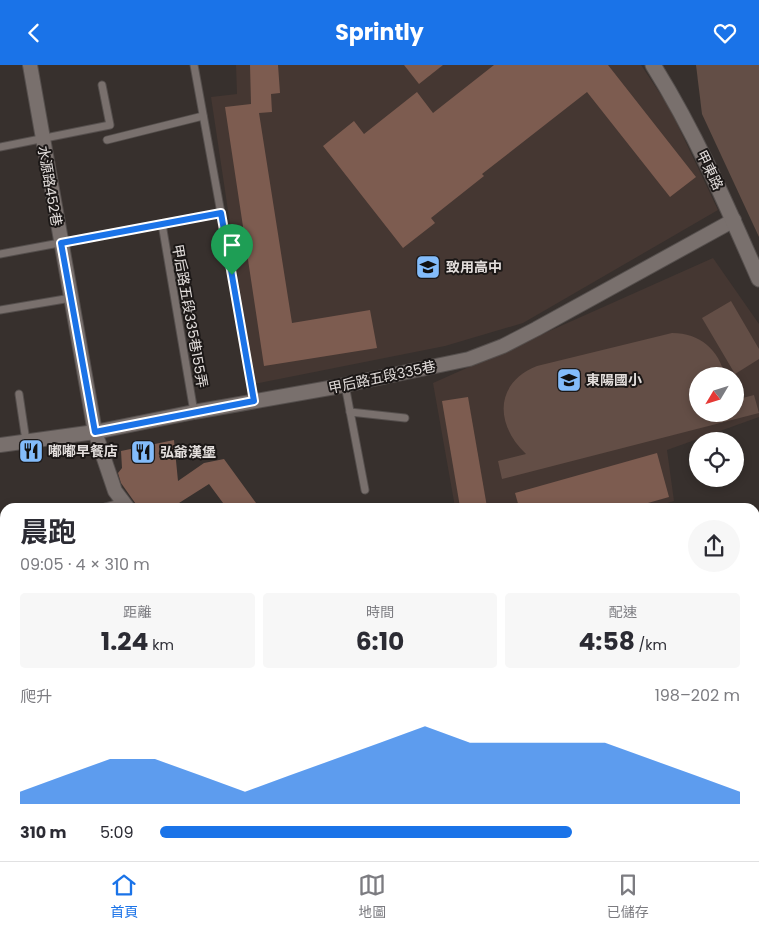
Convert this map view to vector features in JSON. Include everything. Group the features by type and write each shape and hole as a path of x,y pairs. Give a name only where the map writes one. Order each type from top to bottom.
{"street":[{"name":"水源路452巷","path":"30,65 95,432 115,491 124,503"},
{"name":"甲東路","path":"653,65 672,94 690,130 734,220 759,279"},
{"name":"甲后路五段335巷","path":"0,445 95,432 345,385 469,359 503,345 734,220"}],"lane":[{"path":"194,65 254,401"},
{"path":"0,147 110,125 102,85"},
{"path":"107,140 203,116"},
{"path":"0,254 221,213"},
{"name":"甲后路五段335巷155弄","path":"162,224 194,412"},
{"path":"0,310 71,298"},
{"path":"345,385 365,490"},
{"path":"19,395 26,441"},
{"path":"350,412 404,418"}],"shaded area":[{"name":"致用高中","path":"236,65 641,65 669,107 718,210 523,323 445,346 254,384 211,97 237,94"},
{"path":"696,65 759,65 759,237 702,114"},
{"name":"東陽國小","path":"713,258 759,324 759,417 744,422 744,367 689,367 689,423 742,423 717,432 689,432 689,442 667,450 674,501 667,503 454,503 433,383"},
{"path":"731,301 759,349 759,359 744,368 731,367 702,318"},
{"path":"672,333 691,336 707,345 713,351 722,367 689,367 689,423 720,423 502,479 498,461 526,454 516,443 505,418 506,394 523,373 537,366"},
{"path":"754,395 759,413 744,417 744,398"}],"building":[{"path":"250,65 278,65 280,93 271,94 272,112 259,113 292,323 370,310 377,348 264,366 225,107 251,104"},
{"path":"404,65 443,65 419,84"},
{"path":"494,65 608,65 696,177 670,197 587,92 482,174 484,176 431,218 435,223 403,248 323,146 354,121 364,134 417,92 433,113"},
{"path":"468,397 486,503 459,503 442,401"},
{"path":"174,440 178,481 204,463 224,459 256,503 223,503 209,484 179,503 135,503 121,483 118,473 122,468 121,451"},
{"path":"657,453 669,497 648,503 518,503 515,493"}],"place":[{"name":"致用高中","path":"428,267"},
{"name":"東陽國小","path":"569,380"},
{"name":"嘟嘟早餐店","path":"31,451"},
{"name":"弘爺漢堡","path":"143,452"}],"route":[{"path":"221,213 232,275 254,401 95,432 61,243 221,213"}]}
